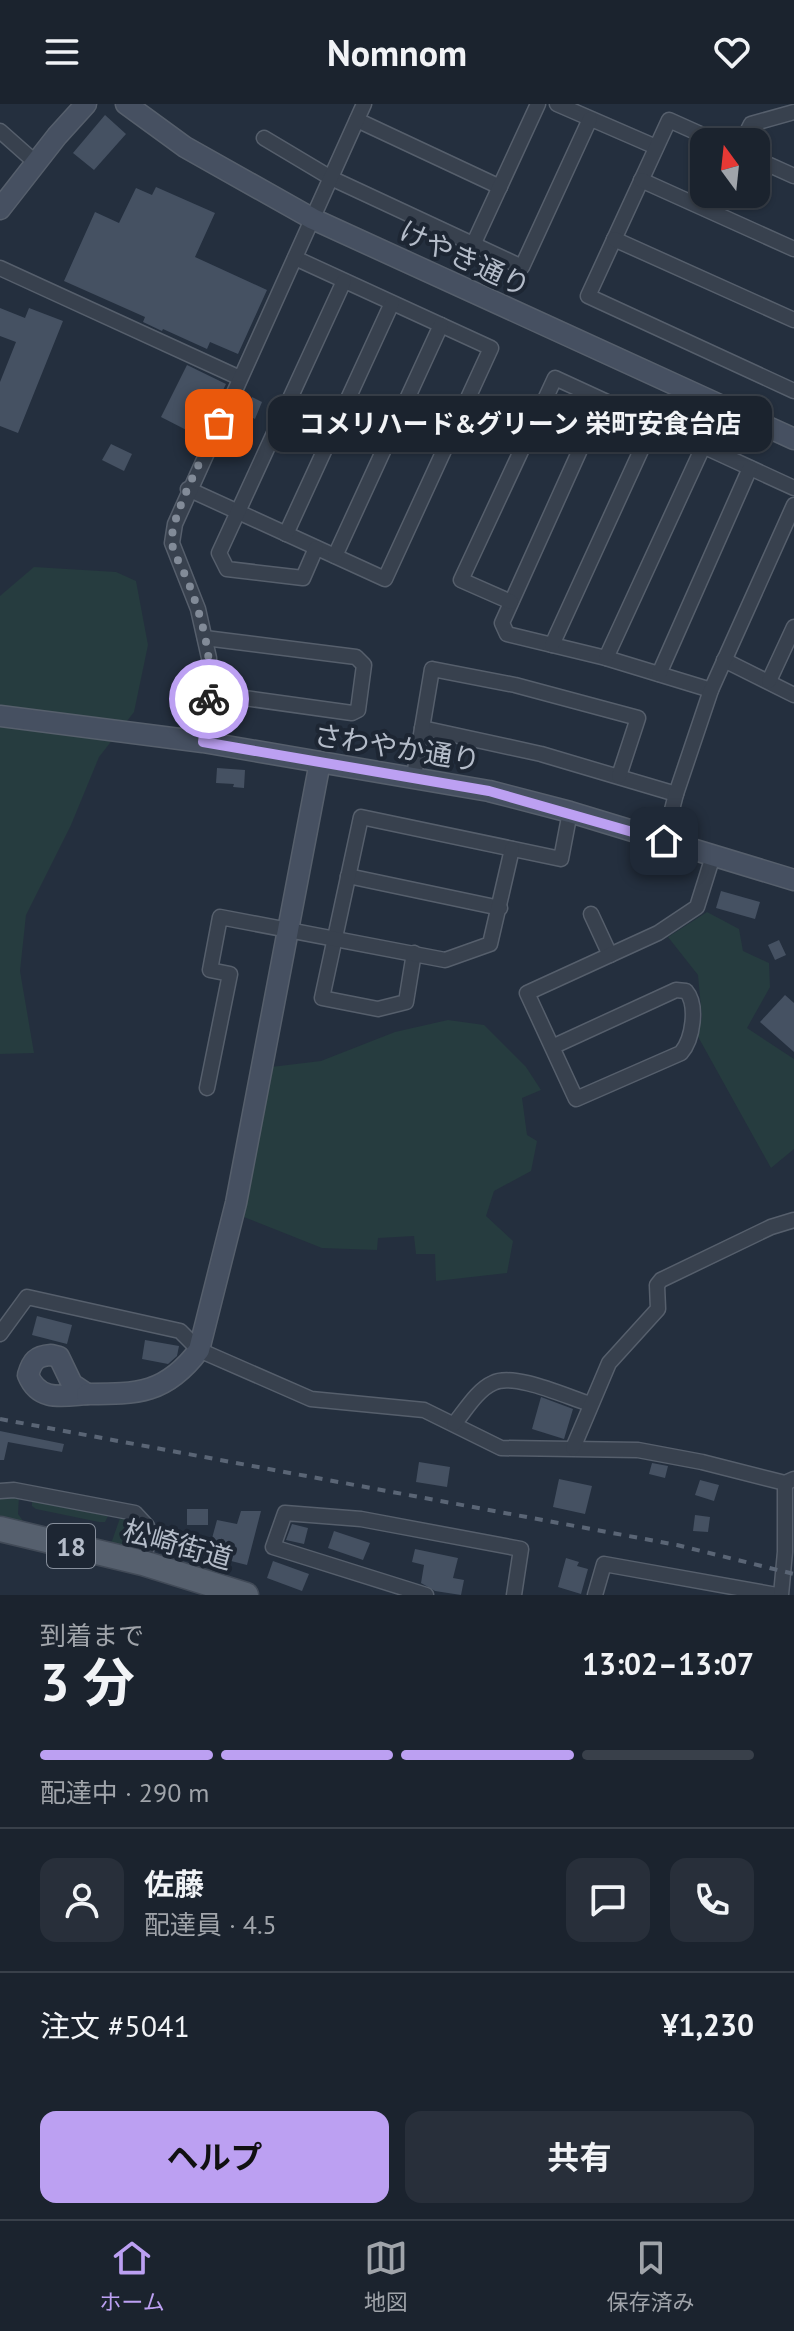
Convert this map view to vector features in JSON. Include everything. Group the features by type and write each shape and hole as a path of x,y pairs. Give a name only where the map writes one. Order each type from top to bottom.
{"main road":[{"name":"松崎街道","path":"0,1529 143,1563 246,1595"}],"street":[{"path":"0,209 35,162 86,104"},
{"name":"けやき通り","path":"126,104 185,147 313,219 794,439"},
{"path":"203,742 209,693 205,638 198,609 172,543 175,524 188,489 364,104"},
{"path":"473,245 538,104"},
{"path":"557,104 656,147"},
{"path":"749,128 751,124 794,112"},
{"path":"264,138 331,178 522,267 590,119"},
{"path":"357,120 500,187"},
{"path":"690,129 669,120 588,296 794,391"},
{"path":"0,131 35,162"},
{"path":"770,165 794,176"},
{"path":"641,180 794,249"},
{"path":"614,239 794,320"},
{"path":"188,489 385,579 491,348 295,258"},
{"path":"0,268 240,378"},
{"path":"316,548 303,578 227,569 219,553 344,281"},
{"path":"286,534 392,303"},
{"path":"335,556 441,325"},
{"path":"511,602 461,580 555,378 794,488"},
{"path":"602,401 502,623 507,634 606,658 711,690"},
{"path":"552,645 653,424"},
{"path":"606,658 703,447"},
{"path":"659,674 750,468"},
{"path":"664,841 676,794 711,690 794,505"},
{"path":"769,681 794,627"},
{"path":"205,638 356,657 364,665 360,704 358,710 352,713 209,693"},
{"path":"724,660 794,695"},
{"path":"414,776 432,669 515,685 638,718 619,776"},
{"name":"さわやか通り","path":"0,716 203,742 489,791 570,812 794,880"},
{"path":"422,728 541,754 676,794"},
{"path":"87,1394 135,1394 165,1383 187,1367 199,1350 236,1203 320,762"},
{"path":"414,953 406,1002 378,1009 322,998 361,817 561,859 570,812"},
{"path":"207,1088 230,974 210,970 220,917 445,960 490,944 512,849"},
{"path":"552,1047 676,990 686,991 693,1003 688,1046 681,1053 576,1099 527,993 658,933 697,907 713,856"},
{"path":"348,876 500,908"},
{"path":"591,914 610,955"},
{"path":"573,1448 609,1363 658,1309 657,1285 661,1280 771,1227 794,1220"},
{"path":"0,1334 27,1297 180,1331 199,1350 311,1399 424,1410 501,1448 638,1450 789,1481 779,1595 604,1564 595,1595"},
{"path":"454,1424 491,1383 503,1380 516,1380 590,1404"},
{"path":"0,1491 14,1490 135,1513 147,1526 143,1563"},
{"path":"426,1595 273,1547 285,1513 361,1519 521,1549 514,1595"}],"green space":[{"path":"34,567 116,572 136,581 148,645 134,712 99,757 71,825 26,915 20,971 34,1053 0,1054 0,596"},
{"path":"707,912 739,929 743,951 769,963 770,987 747,1028 794,1059 794,1149 771,1168 696,1033 702,1018 698,975 668,937"},
{"path":"448,1020 484,1025 526,1067 541,1090 522,1098 527,1135 537,1141 531,1171 494,1191 486,1216 513,1241 507,1273 436,1281 435,1254 416,1254 414,1236 378,1238 377,1250 322,1248 244,1217 271,1067 321,1061 395,1032"},
{"path":"19,1496 18,1514 26,1525 104,1543 112,1541 120,1518 126,1520 136,1529 134,1549 128,1551 0,1520 0,1499"},
{"path":"32,1500 108,1516 105,1522 99,1522 36,1509 32,1506"}],"building":[{"path":"105,115 126,134 94,170 73,153"},
{"path":"156,187 215,213 195,257 267,290 238,354 210,342 207,349 162,331 143,322 145,317 64,281 95,212 119,223 136,188 152,195"},
{"path":"0,308 25,318 29,308 63,321 18,433 0,426 0,382 16,342 0,336"},
{"path":"187,365 226,384 200,437 161,417"},
{"path":"252,397 262,402 255,419 238,410 243,400 249,404"},
{"path":"111,444 132,454 124,471 102,460"},
{"path":"217,768 245,770 244,788 216,783"},
{"path":"721,891 760,902 755,919 716,908"},
{"path":"779,940 786,955 775,960 768,945"},
{"path":"785,995 794,1003 794,1052 760,1022"},
{"path":"37,1316 72,1325 67,1344 32,1335"},
{"path":"145,1340 179,1346 177,1356 168,1364 142,1359"},
{"path":"541,1397 573,1409 564,1439 532,1429"},
{"path":"0,1431 64,1444 62,1452 8,1442 4,1460 0,1460"},
{"path":"419,1462 450,1467 447,1487 416,1482"},
{"path":"652,1463 668,1466 665,1478 649,1474"},
{"path":"559,1479 592,1486 585,1514 553,1507"},
{"path":"700,1480 719,1485 714,1501 695,1495"},
{"path":"187,1509 208,1509 208,1525 187,1525"},
{"path":"241,1511 261,1511 247,1565 219,1558 217,1567 205,1564 217,1520 237,1524"},
{"path":"695,1515 710,1517 708,1532 693,1531"},
{"path":"292,1524 308,1528 304,1544 286,1540"},
{"path":"334,1531 370,1543 363,1560 328,1548"},
{"path":"415,1549 458,1558 453,1578 464,1580 461,1595 435,1591 421,1583 424,1565 412,1562"},
{"path":"566,1558 588,1569 581,1594 558,1587"},
{"path":"273,1561 309,1574 302,1591 267,1578"}],"railway":[{"path":"0,1419 677,1545 794,1574"}],"way so far":[{"path":"209,699 209,658 205,638 198,609 172,543 175,524 188,489 219,423"}],"place":[{"name":"コメリハード&グリーン 栄町安食台店","path":"219,423"}],"route":[{"path":"209,699 203,742 489,791 664,841"}]}
